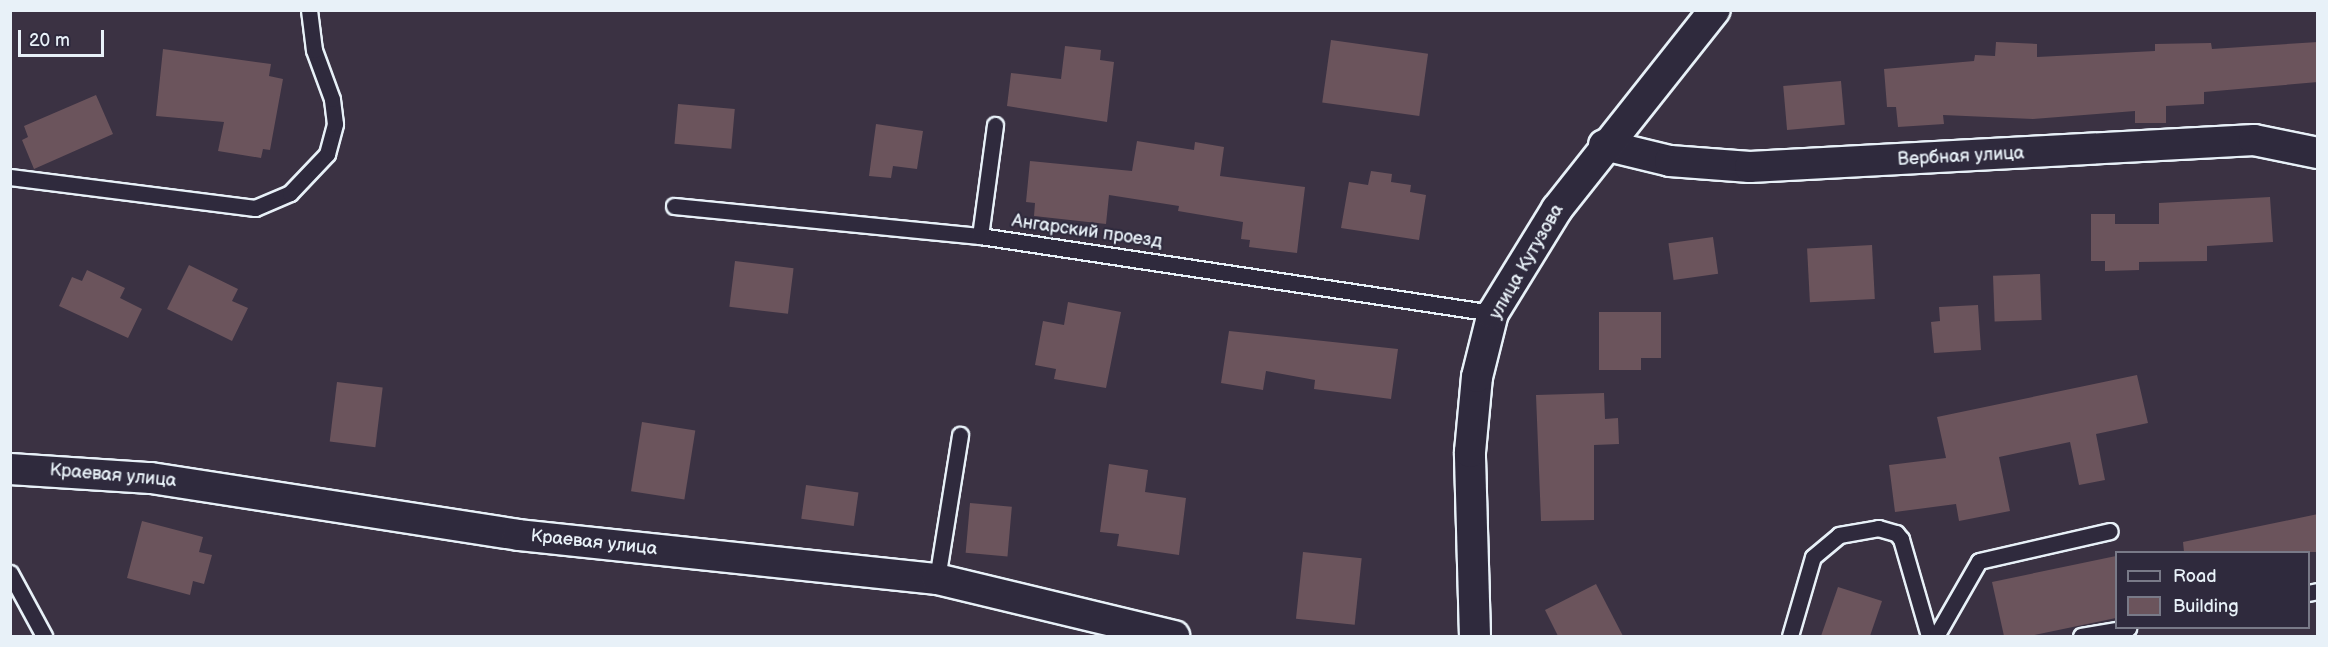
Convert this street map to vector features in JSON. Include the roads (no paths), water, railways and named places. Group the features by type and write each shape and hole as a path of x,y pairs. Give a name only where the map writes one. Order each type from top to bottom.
{"street":[{"name":"улица Кутузова","path":"1475,636 1471,442 1477,377 1493,314 1557,209 1604,146 1715,10"},
{"name":"Вербная улица","path":"1604,146 1670,161 1750,167 2254,140 2318,153"},
{"name":"Краевая улица","path":"10,469 151,478 518,535 937,579 1174,636"}],"lane":[{"path":"10,177 255,208 290,193 327,154 335,124 332,99 314,50 309,10"},
{"path":"980,236 995,125"},
{"name":"Ангарский проезд","path":"674,206 980,236 1493,314"},
{"path":"937,579 960,435"},
{"path":"1790,636 1813,556 1839,535 1878,528 1896,533 1901,539 1929,636"},
{"path":"1936,636 1979,561 2110,531"},
{"path":"10,573 44,636"},
{"path":"2082,636 2118,629"}]}
